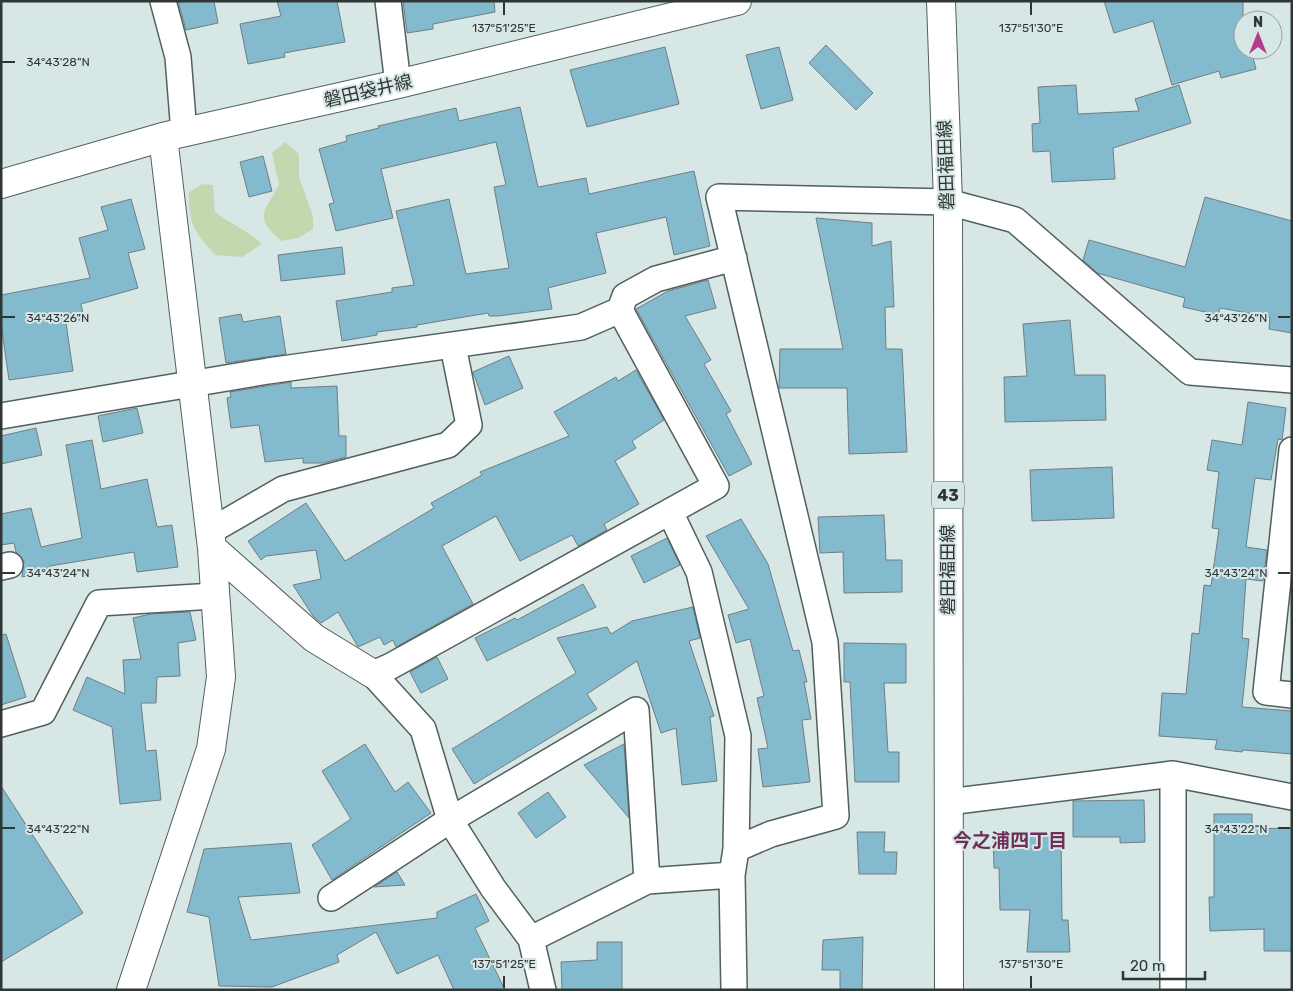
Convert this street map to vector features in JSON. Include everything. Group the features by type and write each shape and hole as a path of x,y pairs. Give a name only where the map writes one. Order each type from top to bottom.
{"main road":[{"name":"磐田袋井線","path":"1,184 173,135 398,84 681,8 737,1"},
{"name":"磐田福田線","path":"941,1 948,202 949,990"},
{"path":"131,990 211,749 221,677 211,540 192,385 173,135"},
{"path":"211,540 314,638 373,674"}],"street":[{"path":"163,1 178,57 173,135"},
{"path":"388,1 398,84"},
{"path":"736,848 771,834 836,816 825,642 719,197 948,202 1015,220 1190,372 1292,380"},
{"path":"1,416 268,371 582,327 620,310 625,296 656,279 734,258"},
{"path":"543,990 530,939 493,888 450,820 423,729 373,674 391,666 716,486 620,310"},
{"path":"211,540 283,489 448,445 469,425 453,346"},
{"path":"1292,450 1287,549 1266,692 1292,695"},
{"path":"670,512 699,572 738,736 736,848 732,875 734,990"},
{"path":"1,724 43,712 99,603 214,596"},
{"path":"331,898 450,820 636,710 647,881"},
{"path":"948,802 1173,774 1292,797"},
{"path":"1173,774 1173,990"},
{"path":"530,939 647,881 732,875"}],"green space":[{"path":"285,142 299,154 299,177 313,216 313,229 298,238 281,241 267,226 264,214 279,185 272,153"},
{"path":"202,184 213,185 215,212 262,244 242,257 215,255 197,233 191,219 189,192"}],"building":[{"path":"178,1 214,1 218,23 186,30"},
{"path":"277,1 337,1 345,42 284,53 285,57 248,64 240,24 281,16"},
{"path":"403,1 494,1 495,12 433,24 433,29 407,33"},
{"path":"1104,1 1243,1 1243,10 1233,10 1233,60 1254,60 1256,69 1221,78 1219,71 1172,85 1153,21 1114,33"},
{"path":"826,45 873,93 856,110 809,63"},
{"path":"665,47 679,104 587,127 570,70"},
{"path":"779,47 793,100 761,109 746,55"},
{"path":"1076,85 1078,114 1139,111 1135,99 1179,85 1191,123 1113,148 1115,179 1052,182 1050,151 1033,152 1032,124 1040,123 1038,87"},
{"path":"520,107 538,187 586,178 589,194 694,171 710,246 674,255 666,217 596,233 606,273 548,288 552,309 498,316 489,316 488,313 417,325 417,327 377,332 377,335 342,341 336,301 392,292 392,288 414,285 396,211 449,199 466,274 509,268 494,187 506,185 496,142 381,169 393,218 336,231 329,204 334,203 319,149 347,141 346,136 379,128 378,126 456,108 459,121"},
{"path":"263,156 272,191 249,197 240,162"},
{"path":"1205,197 1292,221 1292,333 1269,329 1270,317 1220,308 1218,315 1183,307 1185,298 1097,273 1083,260 1089,240 1185,267"},
{"path":"131,199 145,249 128,253 138,288 81,304 84,319 66,323 73,371 9,380 1,324 1,295 90,278 79,238 108,230 101,207"},
{"path":"816,218 872,223 872,246 891,241 894,307 885,307 886,349 902,349 907,452 849,454 847,388 779,388 780,349 843,349"},
{"path":"342,247 345,274 281,281 278,255"},
{"path":"708,280 716,308 685,316 711,360 704,364 731,411 726,414 752,464 729,476 636,309 668,291"},
{"path":"241,314 243,322 280,316 286,354 226,363 219,318"},
{"path":"1070,320 1075,375 1105,375 1106,420 1005,422 1004,377 1027,376 1023,324"},
{"path":"509,356 523,388 485,405 473,372"},
{"path":"636,370 664,420 632,441 636,448 615,461 639,504 604,524 607,530 578,546 572,535 520,561 496,516 442,546 473,604 396,647 393,640 384,645 380,637 358,647 338,612 321,623 313,616 293,585 321,579 316,550 266,556 261,560 248,541 306,503 345,561 434,508 431,503 482,475 480,472 569,436 554,412 616,377 618,381"},
{"path":"291,382 291,388 337,386 339,436 346,436 346,457 323,463 303,463 303,458 265,462 259,425 231,428 227,398 231,397 230,392"},
{"path":"1248,402 1286,408 1282,440 1278,439 1271,480 1255,478 1246,547 1267,550 1263,581 1246,579 1242,638 1249,639 1242,707 1292,711 1292,754 1215,749 1217,740 1159,736 1162,693 1186,694 1192,633 1199,634 1204,585 1211,586 1219,529 1212,528 1219,472 1207,470 1212,440 1242,445"},
{"path":"137,408 143,433 103,442 98,416"},
{"path":"36,428 42,455 1,464 1,436"},
{"path":"92,440 101,489 147,479 157,527 172,525 178,567 137,572 134,552 50,566 51,571 22,577 24,561 16,552 14,543 1,545 1,514 31,508 41,547 82,538 66,445"},
{"path":"1112,467 1114,518 1032,521 1030,470"},
{"path":"884,515 886,560 902,560 902,592 844,593 843,552 820,553 818,517"},
{"path":"741,519 768,564 793,651 799,650 807,682 804,682 811,719 802,720 810,782 763,787 758,749 768,748 757,698 764,696 750,639 736,643 728,615 749,609 706,536"},
{"path":"667,538 680,565 644,583 631,556"},
{"path":"583,584 596,607 487,661 475,638 515,618 517,620"},
{"path":"693,607 700,638 689,641 714,716 710,717 717,781 682,785 676,728 661,733 637,661 587,694 597,709 474,784 452,749 576,673 557,638 607,627 611,634 632,621"},
{"path":"190,612 196,640 178,643 180,676 157,677 156,703 141,703 146,751 156,750 161,800 120,804 112,727 73,710 87,677 125,694 123,660 141,659 133,618 151,614"},
{"path":"6,634 26,697 1,705 1,635"},
{"path":"844,643 906,644 906,683 884,683 888,752 899,752 899,782 855,782 850,682 844,682"},
{"path":"437,657 448,679 421,693 410,672"},
{"path":"365,744 395,792 408,782 431,813 332,880 312,845 351,819 322,771"},
{"path":"624,744 629,818 584,765"},
{"path":"1,786 83,913 1,962"},
{"path":"548,792 566,817 536,838 518,813"},
{"path":"1144,800 1145,842 1120,843 1120,837 1073,837 1073,801"},
{"path":"1214,814 1252,814 1252,829 1292,828 1292,951 1264,951 1264,929 1210,931 1209,897 1214,897"},
{"path":"857,832 885,832 884,852 897,852 896,874 859,874"},
{"path":"1061,834 1062,920 1068,920 1070,952 1027,952 1030,910 1000,910 999,868 994,868 993,835"},
{"path":"291,843 300,893 238,897 251,940 437,918 437,912 476,894 489,921 475,928 505,990 454,990 438,955 397,974 376,932 337,955 339,962 272,987 219,986 209,917 187,912 204,849"},
{"path":"397,872 405,885 374,887"},
{"path":"863,937 862,990 840,990 840,970 822,970 823,940"},
{"path":"597,942 622,942 622,990 562,990 561,962 597,960"}],"district":[{"name":"今之浦四丁目","path":"1010,840"}]}
